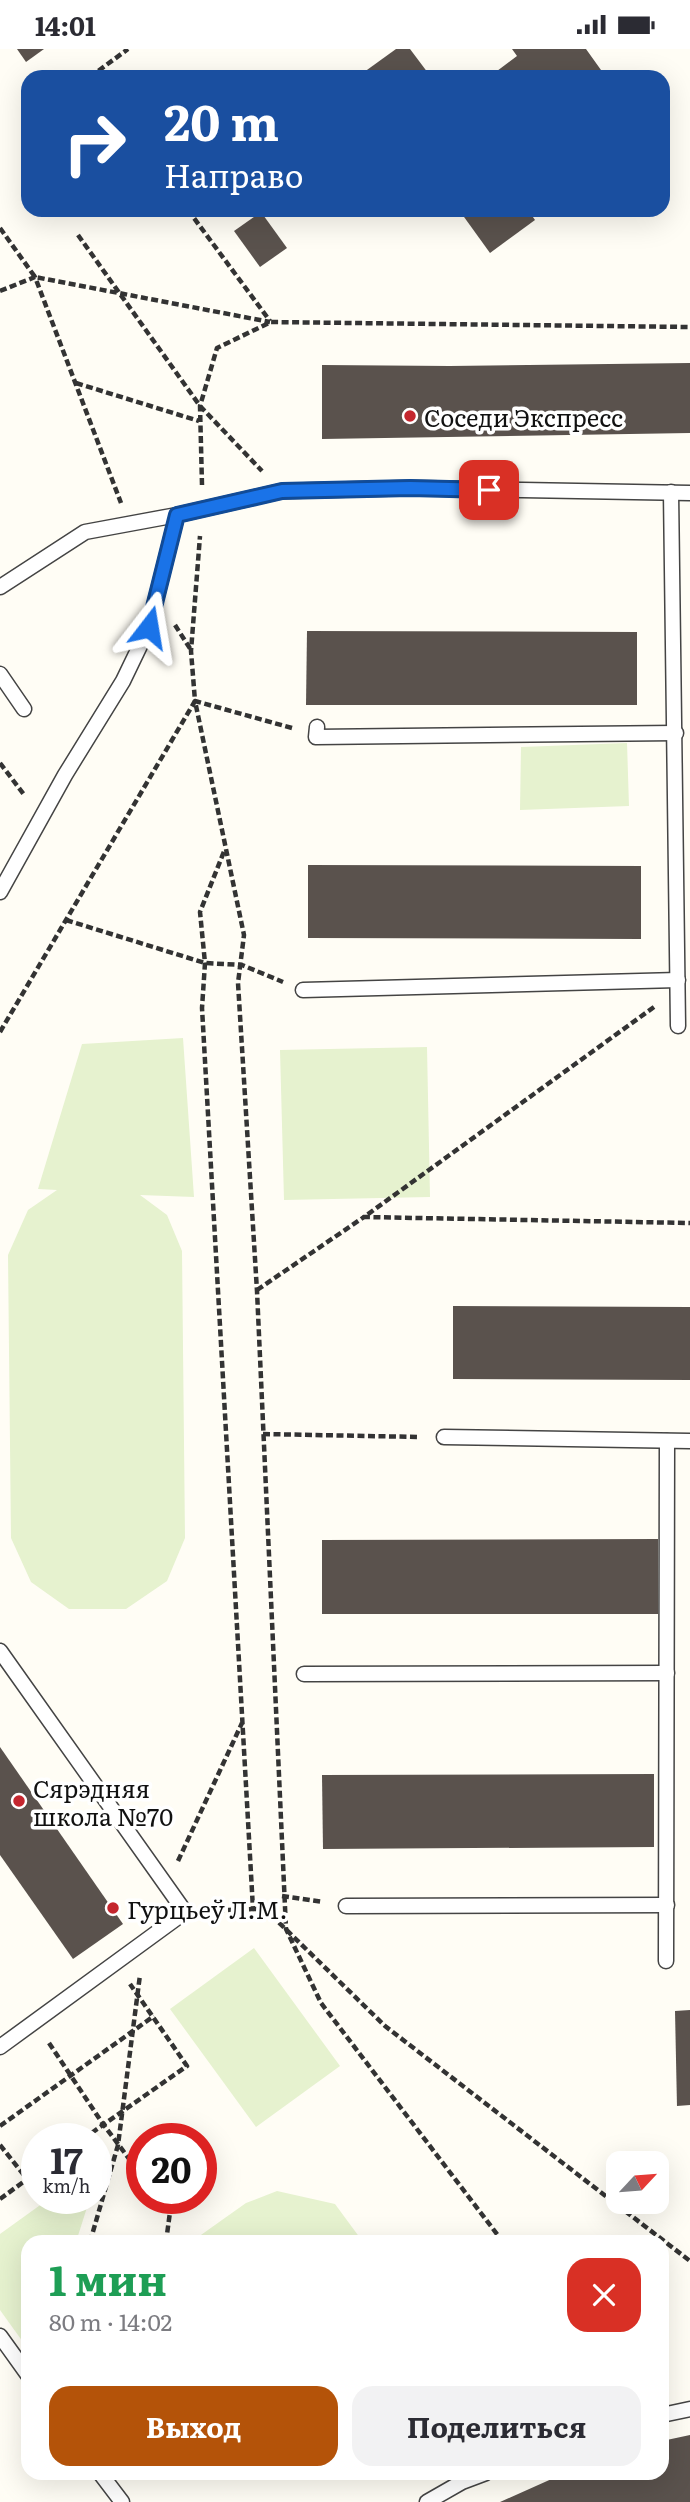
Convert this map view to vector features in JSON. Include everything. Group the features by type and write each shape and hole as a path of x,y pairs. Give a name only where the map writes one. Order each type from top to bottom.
{"lane":[{"path":"0,587 85,532 177,515 282,491 410,488 690,493"},
{"path":"671,492 678,1026"},
{"path":"0,892 65,775 123,681 149,627 177,515"},
{"path":"0,674 24,709"},
{"path":"316,732 676,733"},
{"path":"303,990 678,985"},
{"path":"444,1437 690,1441"},
{"path":"666,1961 667,1441"},
{"path":"0,1651 186,1912 0,2047"},
{"path":"304,1674 667,1674"},
{"path":"346,1906 667,1905"},
{"path":"0,2336 21,2365"},
{"path":"669,2414 690,2409"},
{"path":"105,2480 122,2502"},
{"path":"427,2502 467,2480"}],"path":[{"path":"100,70 128,49"},
{"path":"193,217 271,322"},
{"path":"0,228 35,277 129,524"},
{"path":"78,235 200,406 282,491"},
{"path":"0,291 35,277 271,322 690,327"},
{"path":"271,322 217,348 200,406 202,509 191,651 195,701 244,935 238,983 257,1291 282,1896 286,1929 321,2003 498,2235"},
{"path":"75,382 199,421"},
{"path":"156,598 191,651"},
{"path":"195,701 316,732"},
{"path":"0,1032 195,701"},
{"path":"0,763 27,798"},
{"path":"226,847 200,912 205,963 202,1008 253,1909"},
{"path":"66,920 205,963 242,965 303,990"},
{"path":"257,1291 364,1217 678,985"},
{"path":"364,1217 690,1223"},
{"path":"263,1434 444,1437"},
{"path":"167,1886 242,1722"},
{"path":"282,1896 346,1906"},
{"path":"186,1912 265,1909 385,2027 656,2235"},
{"path":"92,2235 118,2145 144,1942"},
{"path":"104,2123 187,2066 115,1963"},
{"path":"0,2126 154,2017"},
{"path":"34,2022 102,2123"},
{"path":"112,2137 126,2155"},
{"path":"0,2145 21,2171"},
{"path":"0,2199 21,2183"},
{"path":"167,2235 170,2214"},
{"path":"669,2245 690,2261"}],"green space":[{"path":"627,743 629,806 520,810 521,747"},
{"path":"183,1038 194,1197 140,1195 167,1215 182,1251 185,1538 167,1581 126,1609 69,1609 31,1582 11,1538 8,1255 28,1210 57,1190 38,1189 82,1044"},
{"path":"427,1047 430,1197 284,1200 280,1050"},
{"path":"254,1948 340,2066 256,2127 170,2009"},
{"path":"277,2191 335,2204 358,2235 201,2235 246,2203"},
{"path":"28,2214 85,2214 78,2235 21,2235 21,2339 0,2310 0,2234"}],"building":[{"path":"17,49 44,49 26,62"},
{"path":"396,49 410,49 426,70 367,70"},
{"path":"512,49 586,49 601,70 498,70 517,56"},
{"path":"254,217 265,217 287,248 260,267 234,231"},
{"path":"464,217 533,217 535,220 490,253"},
{"path":"690,363 690,433 322,439 322,365"},
{"path":"307,631 637,632 637,705 306,705"},
{"path":"308,865 641,866 641,939 308,938"},
{"path":"453,1306 690,1307 690,1380 453,1379"},
{"path":"658,1539 658,1614 322,1614 322,1540"},
{"name":"Сярэдняя школа №70","path":"0,1747 123,1924 73,1959 0,1855"},
{"path":"654,1774 654,1847 323,1849 322,1775"},
{"path":"690,2010 690,2105 677,2106 675,2011"},
{"path":"690,2435 690,2502 500,2502 549,2480 669,2480 669,2440"}],"place":[{"name":"Соседи Экспресс","path":"410,416"},
{"name":"Сярэдняя школа №70","path":"19,1801"},
{"name":"Гурцьеў Л.М.","path":"113,1908"}],"route":[{"path":"149,627 177,515 282,491 410,488 489,490"}]}
